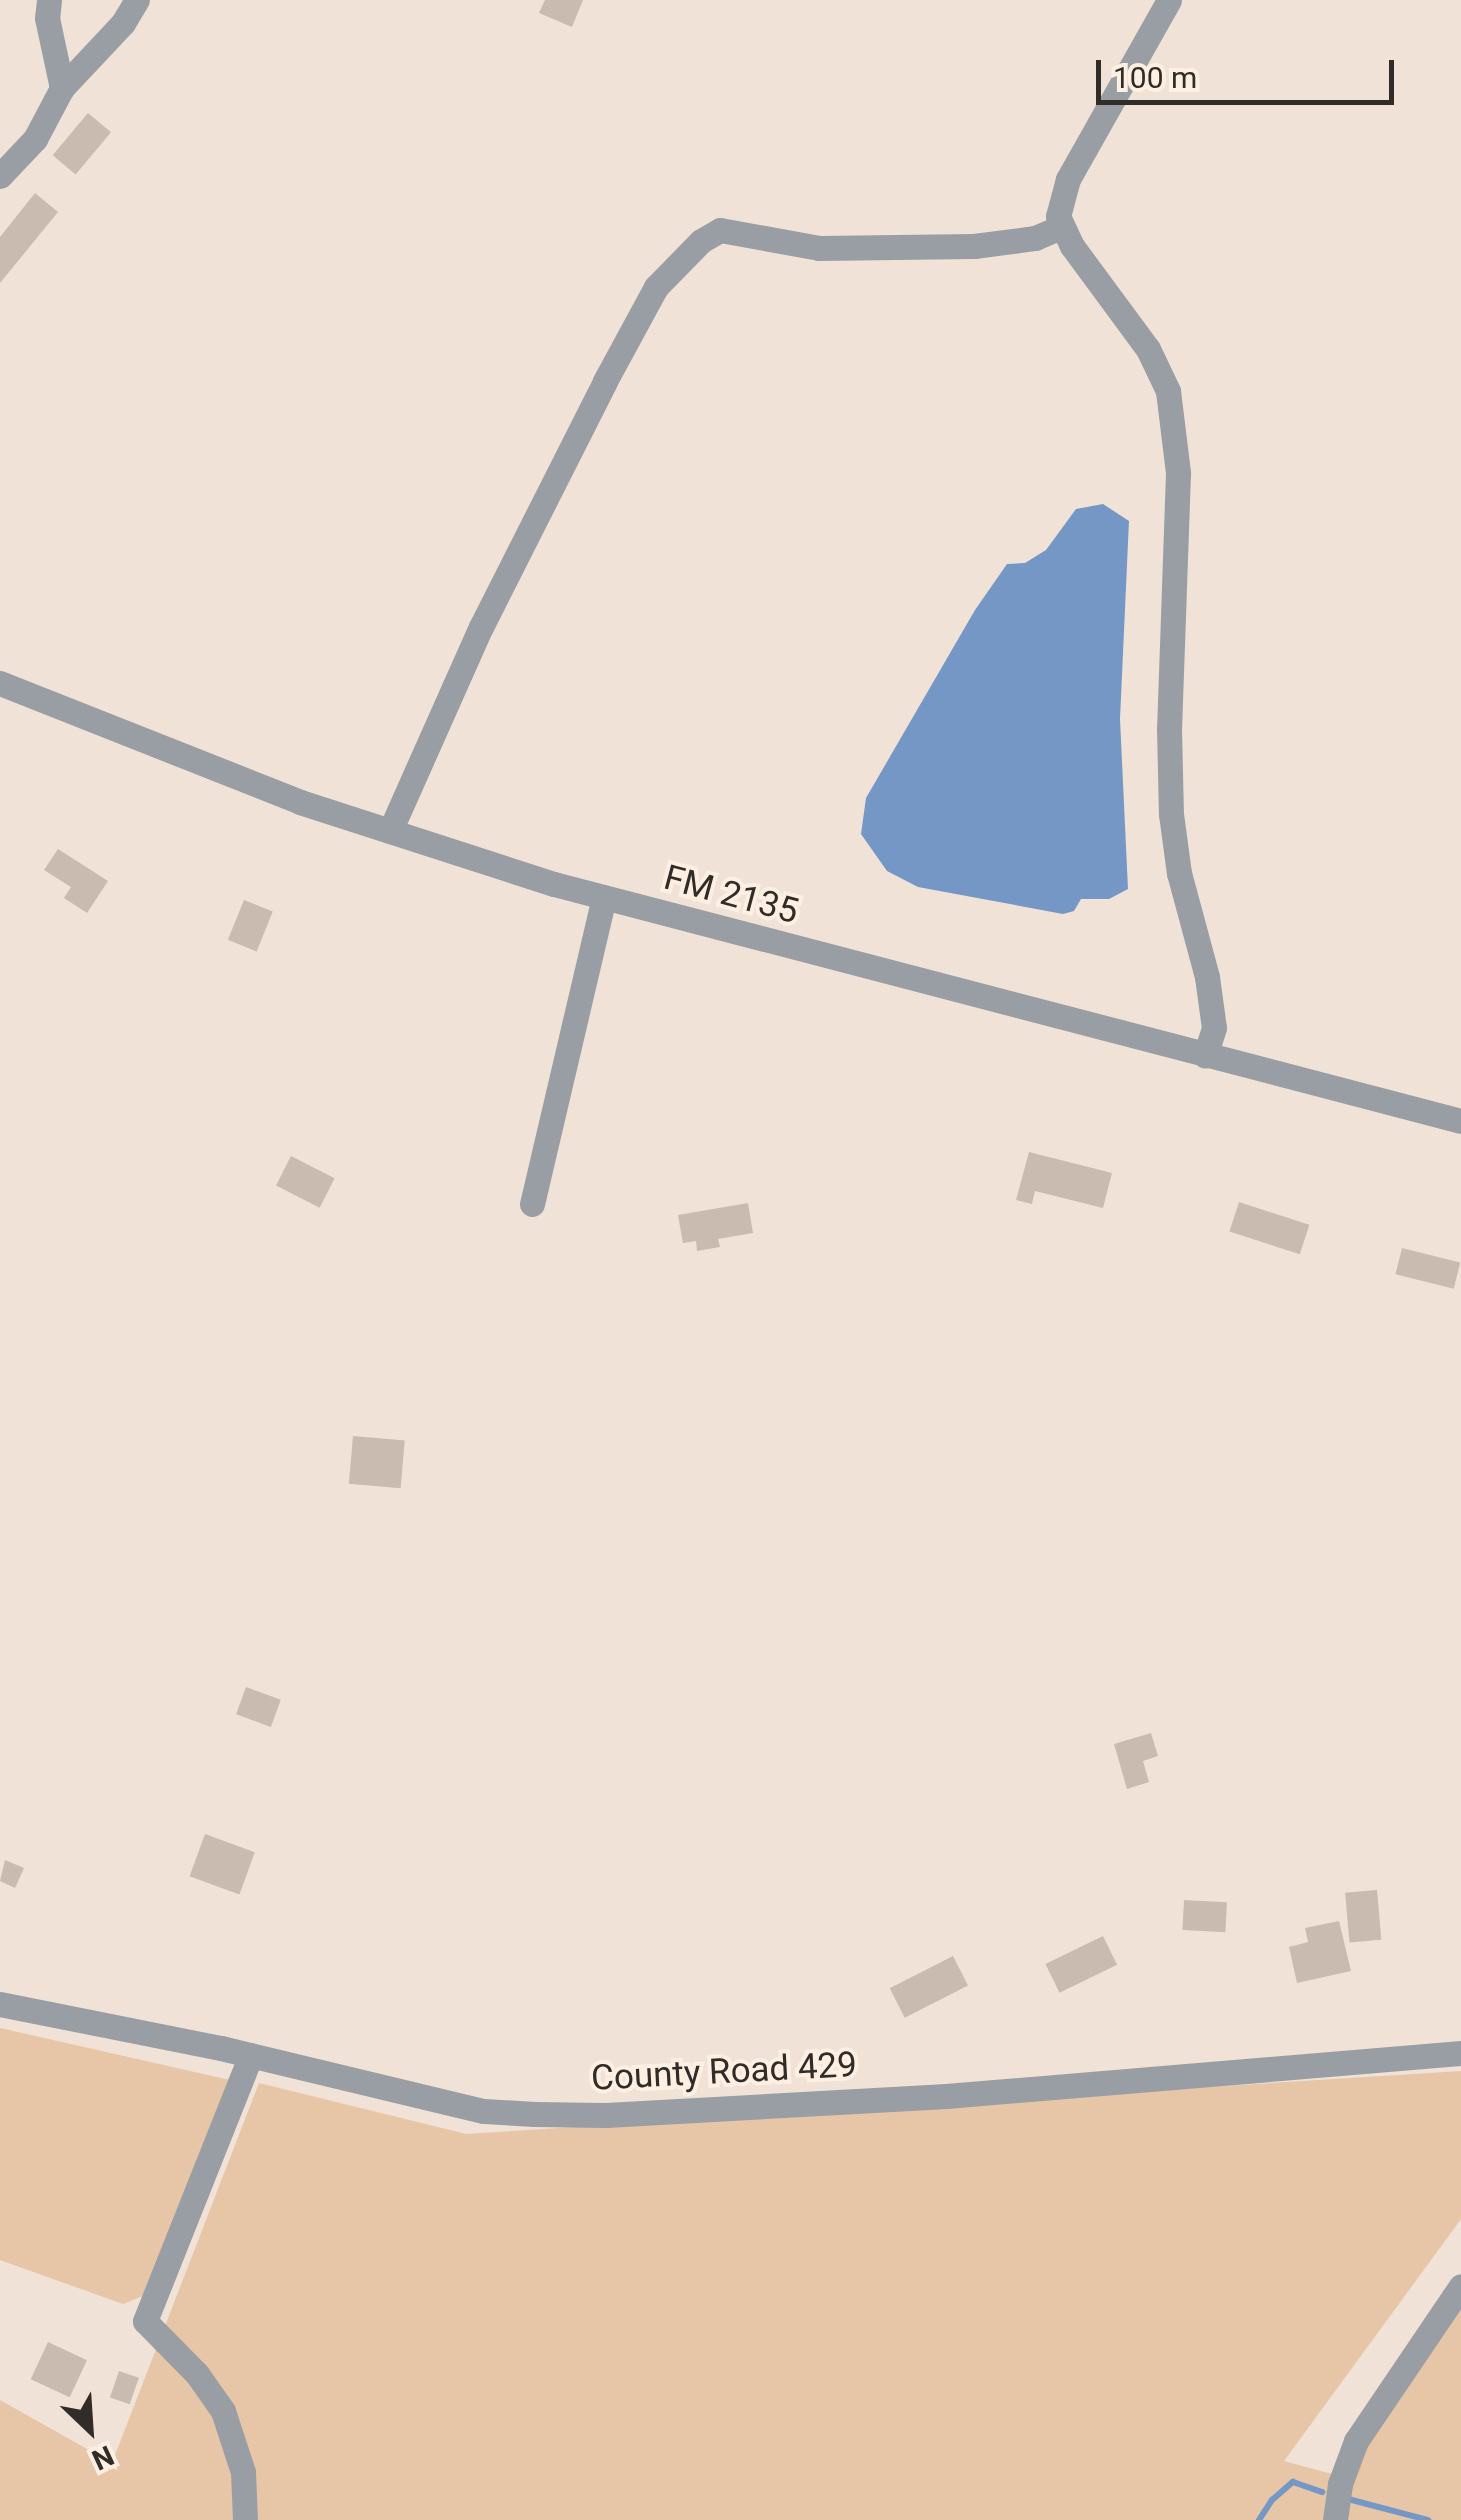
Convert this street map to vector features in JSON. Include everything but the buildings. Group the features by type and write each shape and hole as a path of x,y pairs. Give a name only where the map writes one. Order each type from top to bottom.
{"street":[{"path":"50,0 47,18 62,88"},
{"path":"0,176 35,139 62,88 123,23 137,0"},
{"path":"1168,0 1068,179 1058,216 1072,246 1148,349 1168,391 1178,474 1169,728 1171,814 1179,872 1207,977 1214,1028 1206,1056"},
{"path":"390,831 481,627 605,381 656,286 702,241 720,230 819,248 974,246 1035,238 1062,226"},
{"name":"FM 2135","path":"0,683 236,778 390,831 604,897 1461,1120"},
{"path":"532,1204 604,897"},
{"name":"County Road 429","path":"0,2004 252,2055 484,2111 606,2115 946,2096 1461,2054"},
{"path":"246,2520 243,2472 222,2411 198,2374 145,2321 252,2055"},
{"path":"1335,2520 1340,2484 1356,2440 1461,2286"}],"shaded area":[{"path":"0,2028 230,2080 150,2293 123,2304 0,2260"},
{"path":"1461,2071 1461,2219 1284,2461 1332,2474 1324,2520 0,2520 0,2400 112,2463 259,2083 466,2134"},
{"path":"1461,2300 1461,2520 1344,2520 1354,2465"}],"water":[{"path":"1103,504 1129,521 1120,719 1128,889 1109,899 1081,899 1074,911 1063,914 918,887 887,871 861,834 866,798 975,610 1007,564 1025,563 1046,550 1076,509"}],"waterway":[{"path":"1259,2520 1272,2500 1293,2482 1322,2492"},
{"path":"1348,2499 1428,2520"}]}
